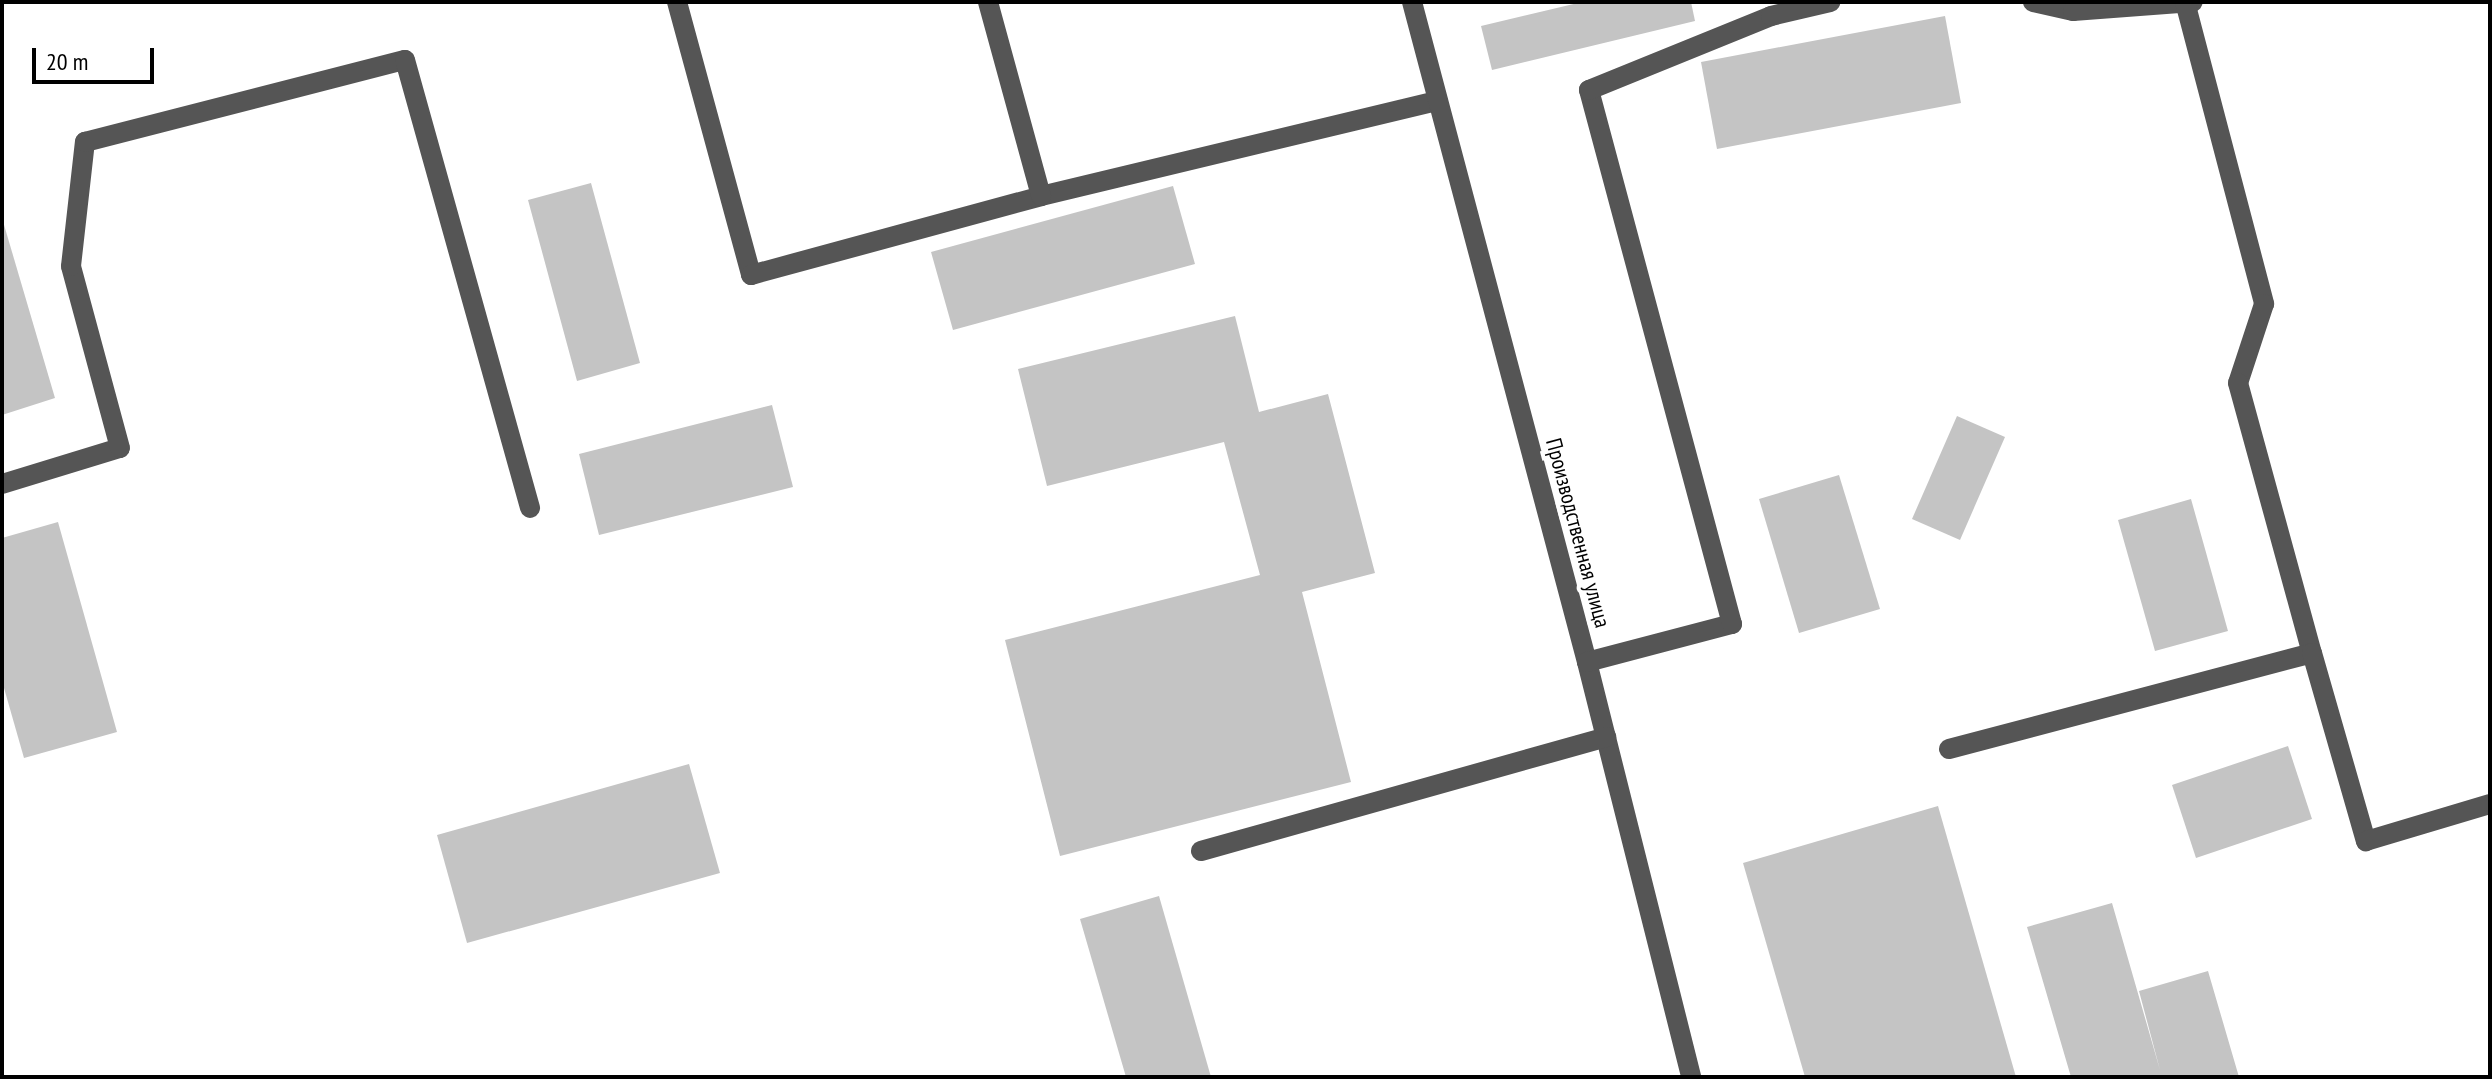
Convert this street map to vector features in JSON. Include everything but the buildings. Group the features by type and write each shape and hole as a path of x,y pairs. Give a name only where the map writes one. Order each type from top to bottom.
{"street":[{"path":"677,2 751,275 1041,196 1438,101"},
{"path":"988,2 1041,196"},
{"name":"Производственная улица","path":"1412,2 1587,662 1691,1077"},
{"path":"1587,662 1732,624 1589,90 1771,16 1830,2"},
{"path":"2033,2 2073,11 2188,3 2264,304 2238,383 2366,841 2490,804"},
{"path":"2,484 120,448 71,266 85,142 405,60 530,508"},
{"path":"1949,749 2312,653"},
{"path":"1201,851 1606,737"}]}
